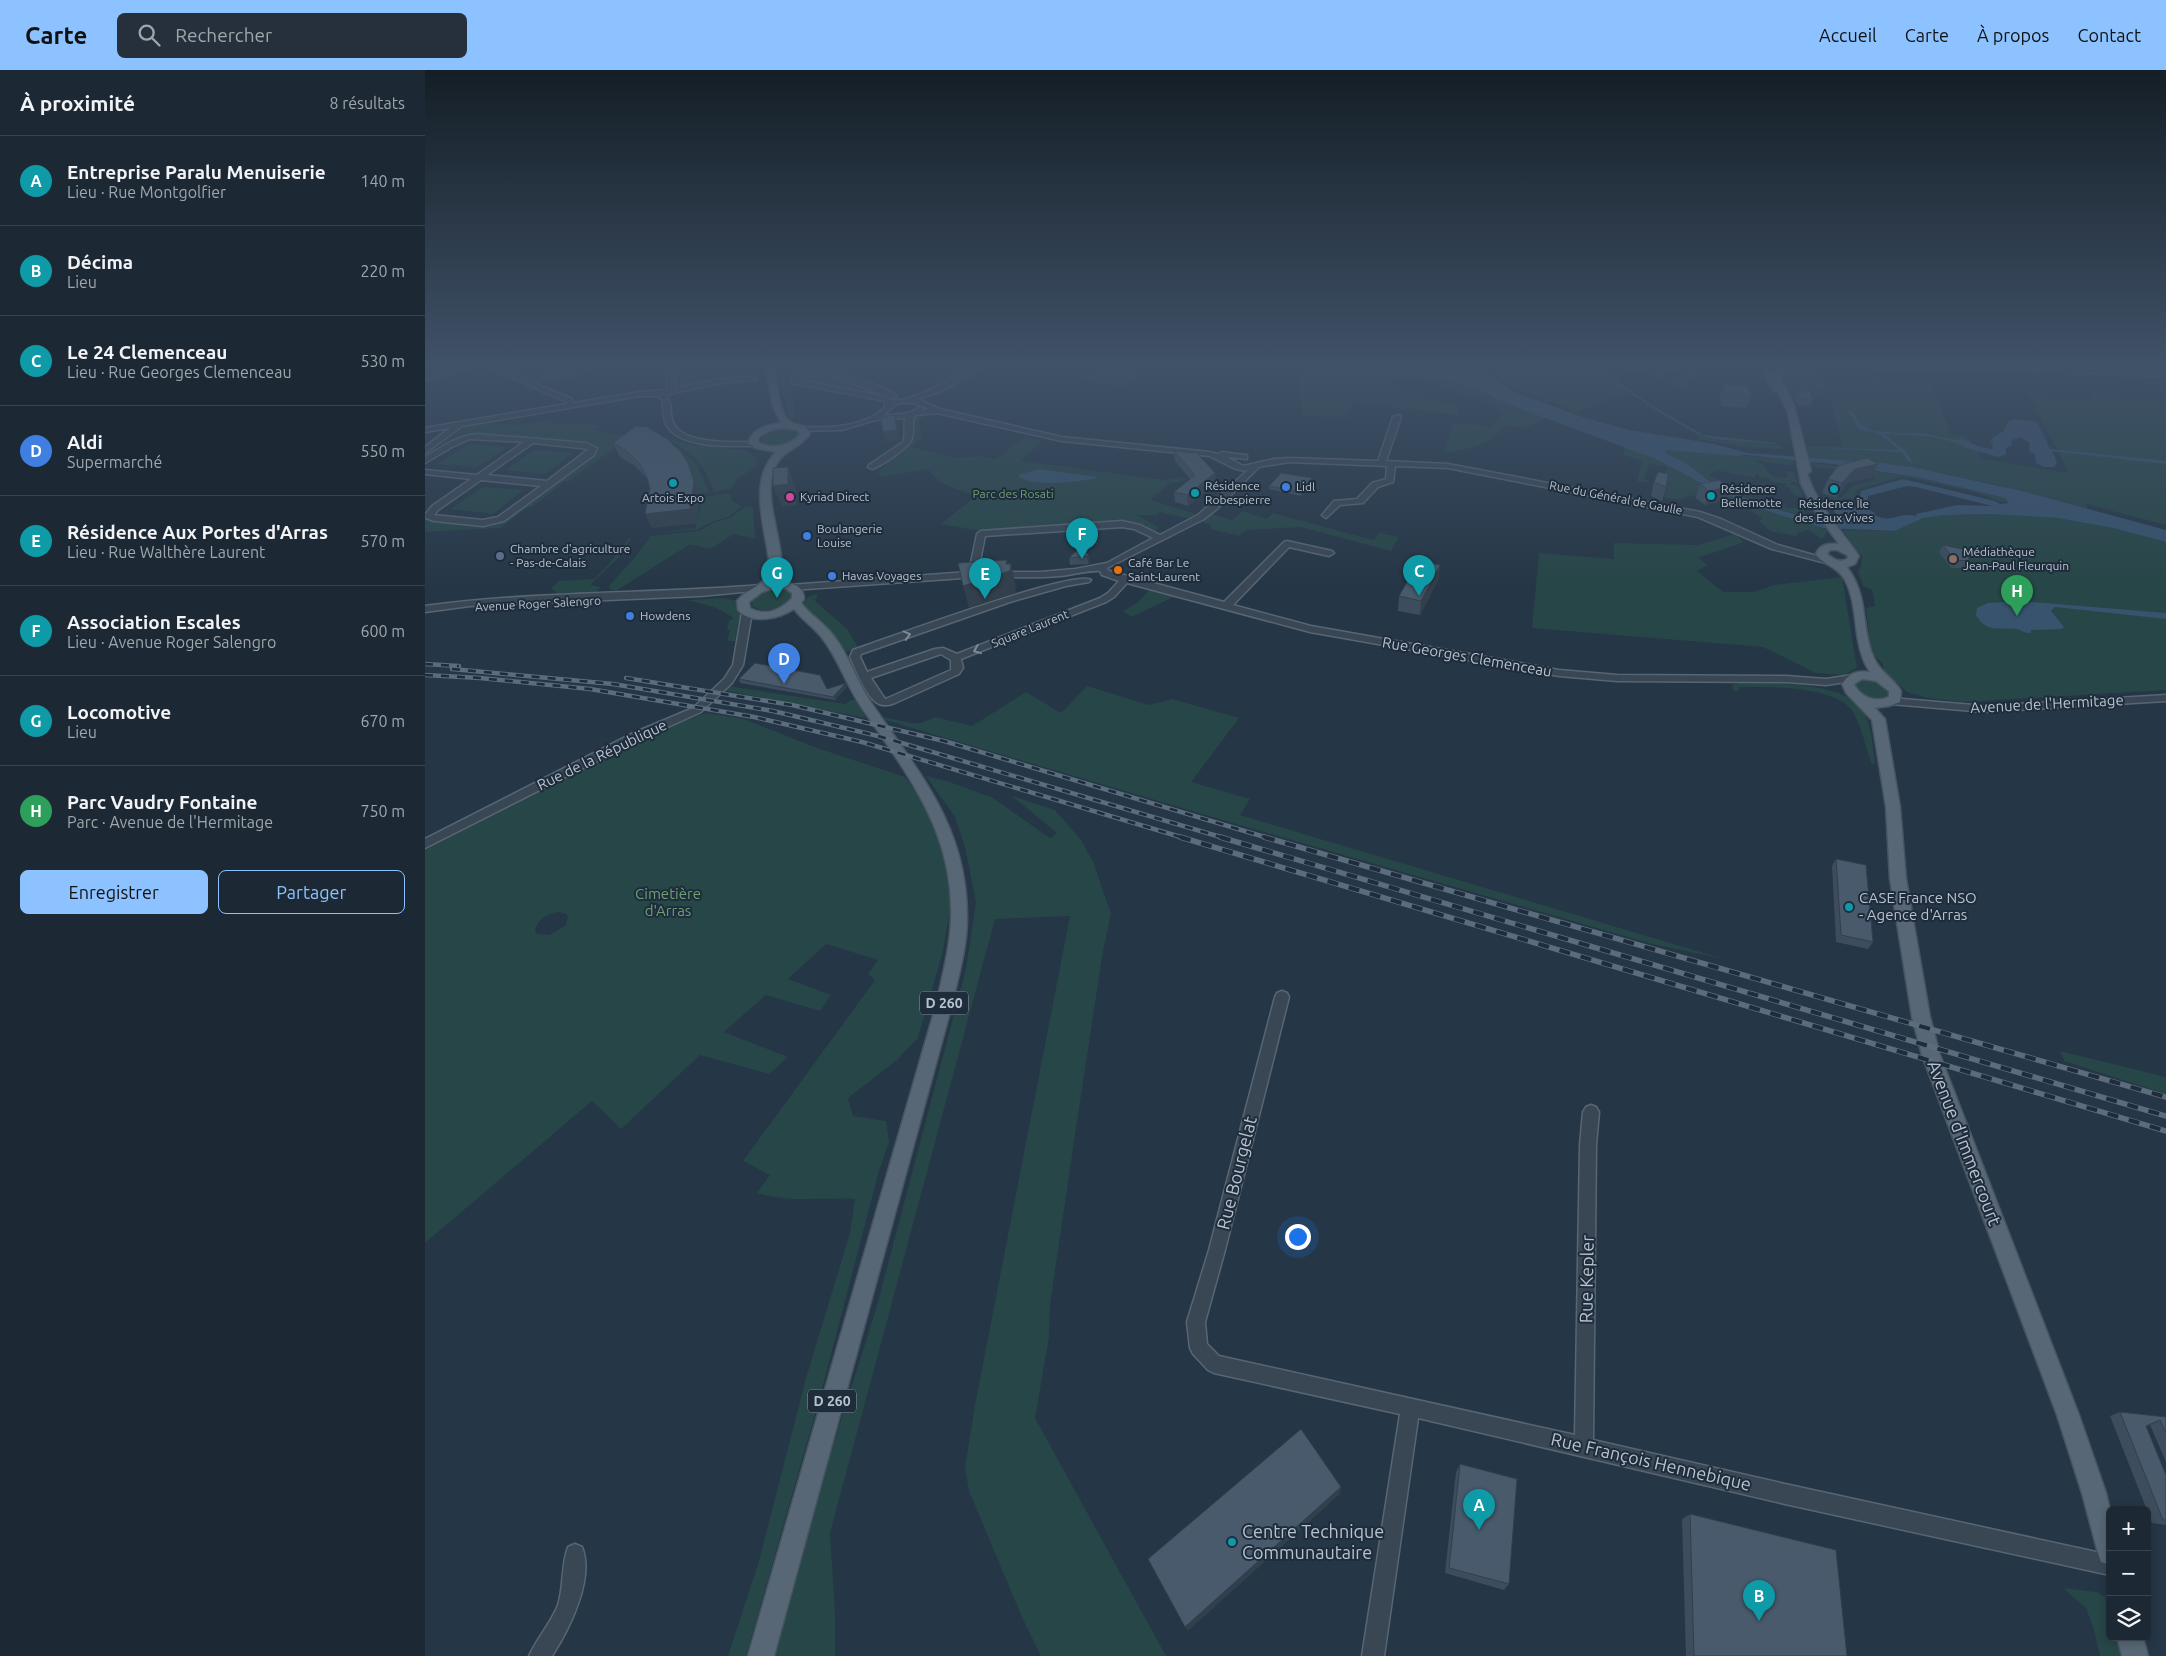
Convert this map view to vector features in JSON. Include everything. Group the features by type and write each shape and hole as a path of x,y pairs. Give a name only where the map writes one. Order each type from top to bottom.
{"main road":[{"path":"754,439 767,454 770,466"},
{"path":"763,588 773,578 775,572 773,544 766,507 767,479 770,466 779,452 800,439"},
{"path":"1793,439 1799,452"},
{"path":"1796,439 1804,482 1851,556 1855,594 1867,656 1876,672 1889,684 1896,694 1884,707 1878,719"},
{"path":"758,446 775,448 793,444"},
{"path":"1827,554 1834,531"},
{"path":"773,544 790,587 799,594 797,601 788,609 771,614 745,607 751,593 763,588 790,587"},
{"path":"1827,554 1839,547 1851,556"},
{"path":"1827,554 1844,564 1851,556"},
{"path":"1827,554 1845,570 1855,594"},
{"name":"D 260","path":"761,1656 944,1005 956,948 959,920 959,897 952,852 940,818 927,795 859,694 831,642 802,612 797,601"},
{"name":"D 260","path":"771,614 791,616 819,628"},
{"path":"1867,656 1861,671 1848,686 1859,698 1876,703 1890,702"},
{"path":"1853,678 1870,676 1889,684"},
{"name":"Avenue d'Immercourt","path":"1859,698 1878,719 1893,807 1898,879 1921,1017 1931,1055 2069,1415 2094,1493 2109,1551"},
{"path":"2132,1641 2135,1656"}],"street":[{"path":"425,451 442,439"},
{"path":"425,461 462,439"},
{"path":"510,439 531,441 593,448 591,453 504,518 483,523 430,517 429,514 433,510 531,441"},
{"path":"697,439 758,446"},
{"path":"701,440 718,439"},
{"path":"793,444 807,439"},
{"path":"872,467 906,443 908,439"},
{"path":"1062,439 1177,452 1208,453 1225,459 1235,466 1241,473 1239,482"},
{"name":"Rue du Général de Gaulle","path":"1099,439 1204,450 1253,458 1387,462 1461,468 1690,513 1713,519 1766,544 1790,551 1827,554"},
{"path":"1326,515 1337,503 1360,501 1375,485 1391,480 1387,462 1392,439"},
{"path":"1235,466 1236,460 1244,457"},
{"path":"918,579 959,582 1019,576 1104,572 1160,538 1201,517 1255,467 1259,462 1253,458"},
{"name":"Rue du Général de Gaulle","path":"1255,467 1277,461 1316,460"},
{"path":"1235,466 1243,469 1255,467"},
{"path":"425,472 550,484"},
{"path":"973,574 981,534 1122,524 1137,527 1160,538"},
{"path":"1227,606 1287,544 1329,552"},
{"name":"Rue Georges Clemenceau","path":"1088,574 1104,572 1125,580 1327,632 1463,658 1570,674 1625,678 1786,679 1815,681"},
{"path":"790,587 830,586 973,574 1019,576"},
{"path":"865,676 935,652 943,652 956,658 958,668 955,672 889,702 883,702 878,699 865,676 855,658 856,654 861,650 1088,574"},
{"name":"Square Laurent","path":"956,658 1103,600 1111,595 1125,580"},
{"path":"797,601 810,592 830,586"},
{"name":"Avenue Roger Salengro","path":"429,609 518,606 643,595 763,588"},
{"name":"Avenue Roger Salengro","path":"700,593 721,595 745,607"},
{"name":"Rue de la République","path":"425,844 635,737 697,710 724,685 735,671 740,659 744,635 745,607"},
{"path":"744,635 749,626 771,614"},
{"path":"1815,681 1832,682 1853,678"},
{"path":"1815,681 1859,698"},
{"path":"1889,684 1908,696 1929,704"},
{"name":"Avenue de l'Hermitage","path":"1929,704 1956,708 1996,708 2166,698"},
{"path":"1890,702 1929,704"},
{"name":"Rue Bourgelat","path":"1199,1348 1196,1322 1219,1241 1281,997"},
{"name":"Rue Kepler","path":"1584,1446 1588,1145 1591,1112"},
{"name":"Rue François Hennebique","path":"1199,1348 1214,1364 1584,1446 1785,1494 2106,1564"},
{"path":"1373,1656 1410,1408"},
{"path":"541,1656 568,1610 575,1583 575,1554"}],"green space":[{"path":"448,439 459,439 425,458 425,455"},
{"path":"544,439 626,439 500,528 425,532 425,517 455,525 481,526 497,523 512,516 598,451 594,446"},
{"path":"667,439 692,445 744,450 757,459 756,467 737,479 731,489 714,492 705,472 695,458"},
{"path":"762,439 793,439 780,445 770,445 761,441"},
{"name":"Parc des Rosati","path":"913,439 920,439 911,447 957,458 979,456 996,459 1023,439 1034,439 1041,441 1021,461 1165,480 1184,477 1187,480 1169,484 1150,500 1199,515 1212,514 1232,520 1243,511 1267,519 1273,513 1373,540 1379,533 1399,537 1391,551 1301,527 1246,530 1239,536 1211,529 1210,525 1200,521 1160,512 1156,515 1137,515 1160,528 1153,532 1138,525 1140,523 1118,520 979,531 941,524 977,495 956,489 938,480 928,469 881,477 878,472 887,465 881,464 902,450"},
{"path":"1448,439 1490,439 1470,448 1444,453"},
{"path":"1697,439 1776,444 1784,449 1743,447"},
{"path":"1841,439 1969,439 1982,459 2069,473 2052,439 2166,439 2166,525 2086,504 2087,509 1994,484 1917,468 1806,457 1808,452 1807,446 1843,447"},
{"path":"469,444 507,447 478,467 438,464"},
{"path":"673,446 696,463 709,492 700,494"},
{"path":"1625,446 1744,502 1828,530 1822,539 1808,530 1797,533 1798,535 1795,536 1770,531 1759,521 1762,519 1741,503 1723,501 1714,494 1696,498 1693,495 1679,500 1662,497 1661,495 1664,495 1667,489 1654,486 1662,482 1667,467 1649,464 1644,479 1649,480 1648,482 1637,482 1642,461 1623,455"},
{"path":"534,450 573,453 545,474 505,470"},
{"path":"1666,450 1795,460 1792,466 1757,460 1757,463 1763,464 1767,471 1776,476 1788,478 1786,470 1794,472 1798,483 1792,482 1791,484 1798,486 1803,494 1801,497 1794,495 1789,487 1784,487 1788,484 1770,481 1770,479 1759,477 1759,474 1756,473 1755,478 1716,470 1709,476 1737,488 1742,488 1746,482 1751,484 1744,490 1748,492 1746,495 1767,502 1784,503 1787,508 1802,508 1806,515 1816,516 1818,519 1781,510 1715,484 1690,466 1665,452"},
{"path":"1807,462 1922,478 2005,498 2009,502 2001,502 1974,492 1901,477 1856,490 1854,498 1836,500 1823,493 1841,498 1852,486 1875,480 1873,478 1875,477 1871,474 1815,467"},
{"path":"483,487 523,490 493,514 451,509"},
{"path":"729,493 732,501 742,506 728,517 714,521 696,530 662,532 695,528 700,510 700,498"},
{"path":"746,506 753,507 755,539 734,534 710,549 690,544 616,591 611,590 609,586 651,536 699,531 715,522 730,518"},
{"path":"1993,514 2058,518 2113,528 2166,542 2166,690 1962,702 1928,698 1907,692 1884,671 1883,664 1875,656 1870,641 1866,608 1875,606 1872,590 1863,586 1858,571 1862,564 1862,554 1857,552 1843,530 1895,531 1923,518 1945,515"},
{"path":"1734,534 1744,542 1698,558 1708,565 1697,571 1723,592 1754,592 1773,585 1842,577 1857,668 1844,675 1816,673 1763,647 1532,628 1539,553 1614,559 1614,543 1698,545"},
{"path":"629,538 631,539 618,558 590,585 601,587 596,592 558,594 551,588 559,581 594,579 610,563"},
{"path":"772,589 790,592 792,595 790,600 781,607 769,610 752,606 753,599 764,591"},
{"path":"1149,590 1174,597 1131,617 1123,611 1137,603"},
{"path":"818,593 815,601 847,629 858,647 848,652 842,651 829,630 802,606 808,597"},
{"path":"723,598 737,601 737,611 743,616 738,624 735,641 727,641 730,630 727,630 729,621 734,618 714,607 687,600"},
{"path":"1862,679 1877,681 1888,689 1888,696 1878,699 1860,694 1854,684"},
{"path":"1738,683 1787,684 1825,689 1841,694 1855,702 1864,712 1869,724 1875,764 1871,763 1856,717 1844,703 1817,692 1800,689 1738,687 1739,691 1733,691 1732,685"},
{"path":"728,686 845,704 851,700 856,700 866,718 723,690"},
{"path":"1087,686 1149,705 1172,699 1239,718 1191,782 1250,799 1240,815 1724,959 1652,944 1226,821 885,720 882,717 921,723 935,717 972,726 1026,692 1061,713"},
{"name":"Cimetière d'Arras","path":"705,713 741,718 820,749 905,777 926,806 931,823 940,837 951,889 950,910 943,951 918,1038 897,1060 848,1098 853,1116 886,1121 889,1142 879,1171 818,1404 746,1656 728,1656 759,1561 806,1378 850,1233 855,1199 794,1199 757,1193 770,1175 743,1161 875,980 868,974 878,960 826,944 788,979 831,995 820,1011 766,995 724,1032 788,1057 769,1074 700,1055 621,1129 592,1101 425,1243 425,849 659,730","holes":["559,912 566,914 568,917 565,926 549,935 537,934 535,931 538,923 547,915"]},
{"path":"926,776 950,782 993,798 1050,838 1057,833 1012,796 1055,810 1082,841 1094,864 1111,914 1103,951 1076,1128 1050,1305 1049,1337 1035,1418 1166,1656 1041,1656 1021,1615 969,1491 965,1468 975,1405 1070,916 995,919 830,1533 835,1613 835,1656 774,1656 814,1506 876,1309 966,969 976,902 965,847 955,817"},
{"path":"2060,1051 2166,1077 2166,1094 2064,1061"},
{"path":"2063,1588 2096,1592 2106,1597 2106,1641 2119,1641 2123,1656 2100,1656 2094,1630 2086,1608"}],"water":[{"path":"1602,439 1685,439 1715,444 1747,453 1881,463 1917,468 2018,490 2166,530 2166,542 2113,528 2058,518 1993,514 1945,515 1923,518 1895,531 1823,528 1744,502 1703,484 1656,459","holes":["1665,450 1747,455 1832,464 1922,478 2005,498 2009,503 2000,504 1995,501 1903,479 1861,491 1858,507 1833,507 1835,516 1823,518 1808,517 1756,502 1711,482 1687,464 1666,453","1907,486 1992,506 1957,505 1916,514 1917,516 1905,515 1888,518 1879,517 1867,509 1868,496"]},
{"path":"1714,439 1740,439 1776,444"},
{"path":"1885,439 1890,439 1905,451 1914,463 1909,462 1902,452 1807,447 1899,450"},
{"path":"1962,439 1980,447 1992,449 1993,444 1990,441 1992,439 2015,439 2012,440 2011,446 2006,448 2006,454 1999,457 1969,449 1955,442"},
{"path":"2024,439 2045,439 2050,449 2166,461 2166,464 2052,451 2057,463 2054,467 2044,467 2036,463 2034,454 2029,451 2030,443"},
{"path":"1039,469 1097,478 1043,483 1032,482 1018,475"},
{"path":"2020,601 2166,613 2166,619 2055,607 2051,611 2064,627 2062,629 2031,630 2031,633 2026,633 2020,630 1985,626 1976,615 1977,608 1988,603"}],"building":[{"name":"Artois Expo","path":"618,439 667,439 680,451 689,465 694,482 690,509 645,514 650,488 646,474 639,463 628,452 613,443"},
{"path":"1174,451 1197,453 1215,473 1187,495 1174,492 1195,475"},
{"path":"1867,458 1878,464 1855,469 1842,483 1828,479 1838,466"},
{"path":"788,467 788,484 773,486 773,468"},
{"path":"1658,472 1668,474 1666,487 1654,482"},
{"name":"Lidl","path":"1281,473 1312,478 1301,492 1269,486"},
{"path":"1719,480 1728,487 1709,491 1700,484"},
{"path":"1943,545 1962,549 1970,560 1955,561"},
{"path":"1082,546 1089,556 1069,558"},
{"path":"1007,560 1006,564 1011,564 1010,571 963,586 958,563"},
{"path":"1419,561 1440,565 1421,601 1399,596"},
{"path":"755,663 820,675 827,689 846,683 833,697 739,679"},
{"name":"CASE France NSO - Agence d'Arras","path":"1836,859 1866,865 1873,942 1841,935"},
{"path":"2120,1412 2166,1417 2166,1433 2160,1420 2146,1426 2166,1475 2166,1520 2163,1520"},
{"name":"Centre Technique Communautaire","path":"1301,1429 1341,1487 1185,1627 1148,1559"},
{"path":"1460,1464 1517,1479 1509,1584 1449,1568"},
{"path":"1690,1514 1836,1550 1847,1656 1694,1656"}],"waterway":[{"path":"1946,439 1958,442"}],"railway":[{"path":"425,664 459,666"},
{"path":"452,669 613,684 773,711 878,736 1224,838"},
{"path":"425,675 480,678 590,689 754,717 862,742 1184,838"},
{"path":"626,678 792,705 944,741 1268,838"},
{"path":"1180,837 2166,1131"},
{"path":"1220,837 2166,1116"},
{"path":"1264,837 2166,1097"}],"place":[{"name":"Artois Expo","path":"673,483"},
{"name":"Lidl","path":"1286,487"},
{"name":"Résidence Île des Eaux Vives","path":"1834,489"},
{"name":"Résidence Robespierre","path":"1195,493"},
{"name":"Résidence Bellemotte","path":"1711,496"},
{"name":"Kyriad Direct","path":"790,497"},
{"name":"Boulangerie Louise","path":"807,536"},
{"name":"Chambre d'agriculture - Pas-de-Calais","path":"500,556"},
{"name":"Association Escales","path":"1082,559"},
{"name":"Médiathèque Jean-Paul Fleurquin","path":"1953,559"},
{"name":"Café Bar Le Saint-Laurent","path":"1118,570"},
{"name":"Havas Voyages","path":"832,576"},
{"name":"Le 24 Clemenceau","path":"1419,596"},
{"name":"Locomotive","path":"777,598"},
{"name":"Résidence Aux Portes d'Arras","path":"985,599"},
{"name":"Howdens","path":"630,616"},
{"name":"Parc Vaudry Fontaine","path":"2017,616"},
{"name":"Aldi","path":"784,684"},
{"name":"CASE France NSO - Agence d'Arras","path":"1849,907"},
{"name":"Entreprise Paralu Menuiserie","path":"1479,1530"},
{"name":"Centre Technique Communautaire","path":"1232,1542"},
{"name":"Décima","path":"1759,1621"}]}
